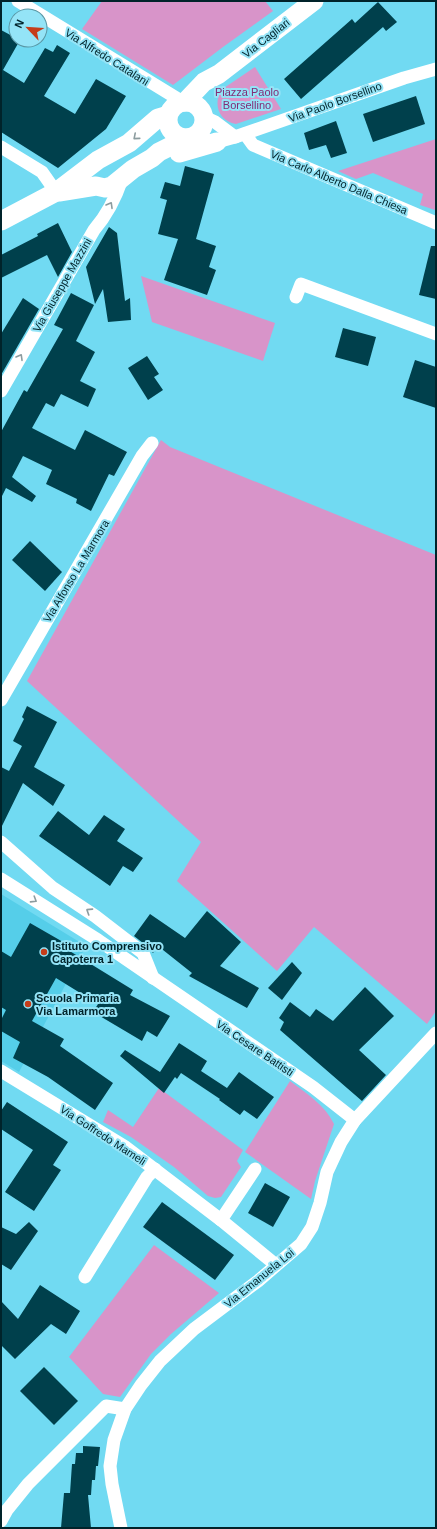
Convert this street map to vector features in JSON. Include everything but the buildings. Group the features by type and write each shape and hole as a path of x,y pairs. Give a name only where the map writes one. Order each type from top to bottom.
{"street":[{"name":"Via Alfredo Catalani","path":"18,1 156,87 176,108"},
{"name":"Via Cagliari","path":"1,221 56,192 98,160 129,143 158,118 176,108 204,82 219,74 314,1"},
{"name":"Via Paolo Borsellino","path":"189,138 217,142 240,136 404,78 436,69"},
{"path":"219,74 203,116 203,126 200,131 189,138 181,138 172,132 168,127 176,108 197,105 203,116 240,136"},
{"name":"Via Carlo Alberto Dalla Chiesa","path":"240,136 253,145 436,224"},
{"name":"Via Cagliari","path":"56,192 96,186 105,188 112,186 133,169 159,152 189,138"},
{"path":"152,158 170,156 217,142"},
{"path":"1,147 42,172 56,192"},
{"path":"90,167 88,176 92,183 96,186"},
{"name":"Via Giuseppe Mazzini","path":"1,391 90,236 99,224 118,191 122,179"},
{"path":"296,297 301,284 436,334"},
{"name":"Via Alfonso La Marmora","path":"1,700 142,456 152,443"},
{"path":"1,842 53,888 109,926 143,953 153,978"},
{"name":"Via Cesare Battisti","path":"1,879 98,940 313,1087 355,1120"},
{"path":"98,940 109,926"},
{"name":"Via Emanuela Loi","path":"121,1528 110,1466 114,1440 125,1409 141,1385 160,1361 194,1329 258,1281 301,1244 312,1227 320,1203 327,1172 341,1142 355,1120 436,1033"},
{"name":"Via Goffredo Mameli","path":"1,1071 124,1146 221,1220 276,1265"},
{"path":"85,1277 147,1177 155,1169"},
{"path":"221,1220 255,1169"},
{"path":"1,1521 7,1510 28,1484 106,1406 125,1409"}],"shaded area":[{"name":"Scuola Primaria Via Lamarmora","path":"1,894 86,946 19,1072 1,1061"}],"green space":[{"path":"102,1 265,1 273,11 173,85 82,29"},
{"name":"Piazza Paolo Borsellino","path":"255,67 281,109 236,124 225,120 219,112 218,107 221,90"},
{"path":"436,139 435,210 420,205 423,194 373,173 356,179 338,171"},
{"path":"141,276 275,323 263,361 152,322"},
{"path":"161,440 170,447 436,555 436,1011 427,1024 314,927 277,971 177,881 201,842 27,681"},
{"path":"290,1081 321,1105 334,1124 315,1181 311,1199 245,1152"},
{"path":"159,1088 243,1150 237,1161 241,1167 221,1197 215,1198 208,1196 174,1167 131,1137 103,1122 108,1110 133,1127"},
{"path":"154,1245 219,1293 171,1334 151,1354 120,1397 103,1394 69,1357"}],"place":[{"name":"Istituto Comprensivo Capoterra 1","path":"44,952"},
{"name":"Scuola Primaria Via Lamarmora","path":"28,1004"}]}
